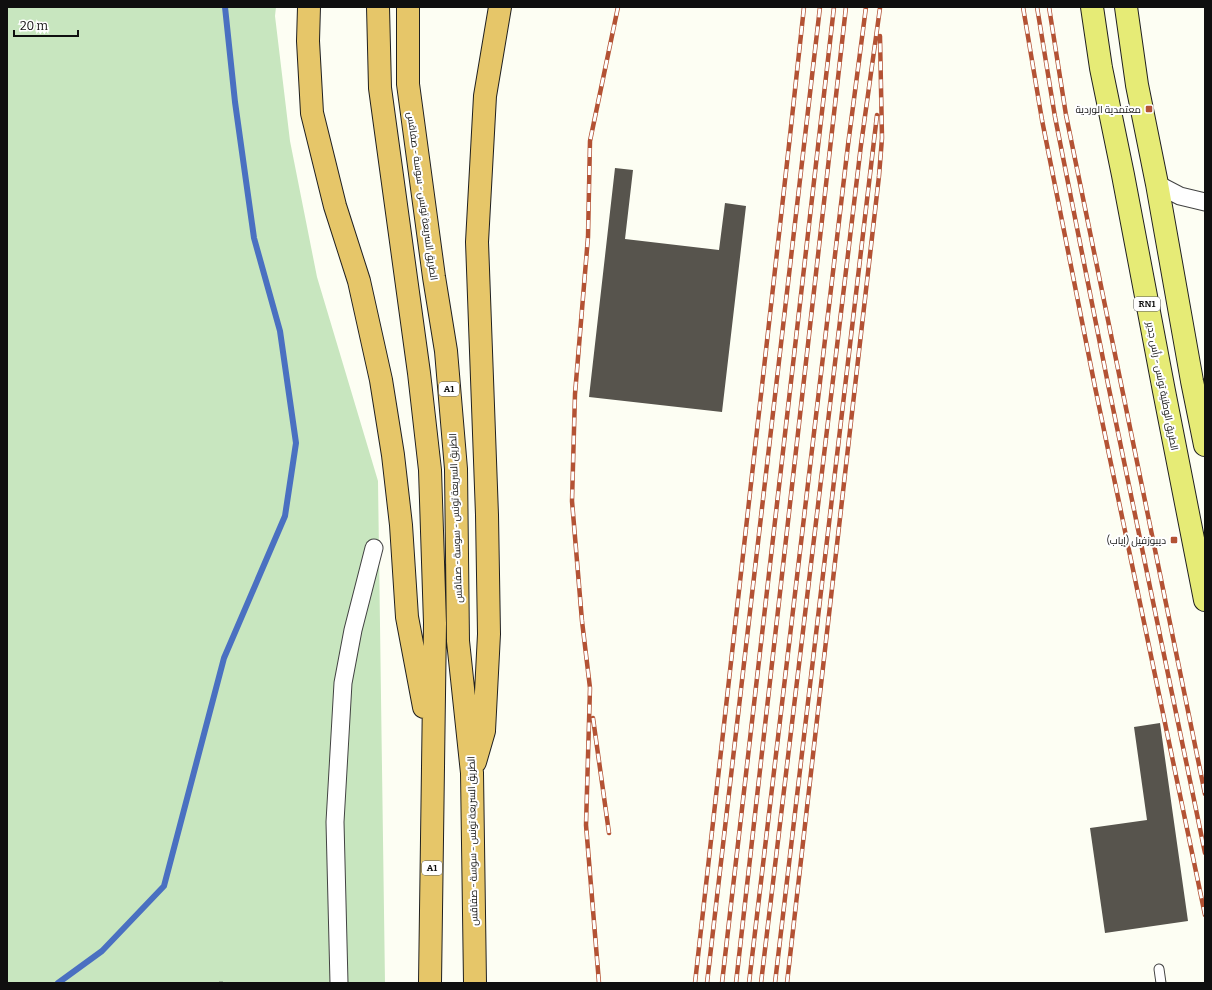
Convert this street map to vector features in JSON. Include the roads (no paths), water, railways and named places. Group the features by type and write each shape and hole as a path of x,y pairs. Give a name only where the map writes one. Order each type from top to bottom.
{"highway":[{"path":"308,7 308,41 312,113 335,206 359,281 382,380 401,525 407,617 433,753"},
{"name":"A1","path":"378,7 380,88 419,373 430,470 435,623 430,983"},
{"name":"الطريق السريعة تونس - سوسة - صفاقس","path":"408,7 408,84 434,277 446,351 455,461 458,641 472,773 475,983"},
{"path":"472,773 484,731 489,634 487,515 477,242 485,96 500,7"}],"main road":[{"name":"الطريق الوطنية تونس - رأس جدير","path":"1092,7 1101,68 1205,600"},
{"path":"1126,7 1137,85 1198,379 1205,445"}],"street":[{"path":"1157,184 1180,196 1205,202"},
{"path":"339,983 335,822 343,683 353,630 374,548"}],"lane":[{"path":"1159,969 1161,983"}],"waterway":[{"path":"58,983 102,951 164,886 224,658 285,516 296,443 280,331 254,238 235,102 225,7"}],"railway":[{"path":"599,983 586,825 590,688 582,621 572,501 575,394 588,237 590,141 618,7"},
{"path":"695,983 804,7"},
{"path":"707,983 820,7"},
{"path":"722,983 834,7"},
{"path":"736,983 846,7"},
{"path":"749,983 848,145 866,7"},
{"path":"1023,7 1042,120 1095,387 1205,915"},
{"path":"1037,7 1055,117 1108,384 1205,853"},
{"path":"1049,7 1066,115 1205,794"},
{"path":"761,983 861,145 880,8"},
{"path":"787,983 879,176 882,138 880,36"},
{"path":"775,983 877,115"},
{"path":"593,718 609,833"}],"place":[{"name":"معتمدية الوردية","path":"1149,109"},
{"name":"ديبوزفيل (إياب)","path":"1174,540"}]}
